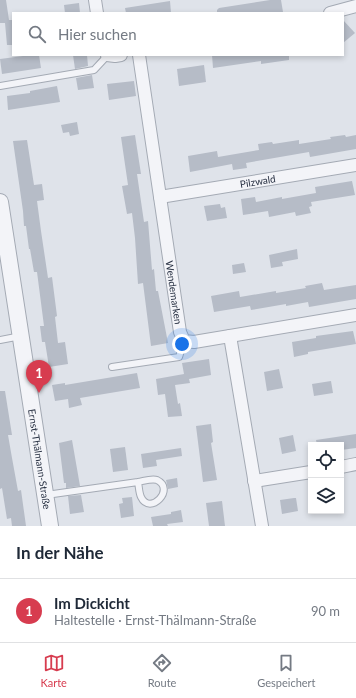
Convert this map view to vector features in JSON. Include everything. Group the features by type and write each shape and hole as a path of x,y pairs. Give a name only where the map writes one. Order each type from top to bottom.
{"street":[{"path":"95,0 97,12"},
{"path":"335,12 354,8"},
{"name":"Wendemarken","path":"138,56 180,332 184,341"},
{"name":"Pilzwald","path":"160,197 356,165"},
{"name":"Ernst-Thälmann-Straße","path":"0,202 50,526"},
{"path":"184,341 194,342 356,315"},
{"path":"230,336 262,526"},
{"path":"344,466 356,464"},
{"path":"254,481 308,472"}],"lane":[{"path":"0,86 94,70 106,56"},
{"path":"0,340 21,336"},
{"path":"112,367 179,357 184,341"},
{"path":"45,495 138,482 155,480 161,483 164,492 157,502 150,503 143,500 141,497 138,482"}],"building":[{"path":"0,0 6,0 9,20 12,20 12,45 7,45 5,23 0,23"},
{"path":"270,0 281,0 283,12 217,12 219,8"},
{"path":"170,1 171,12 126,12 125,8"},
{"path":"79,3 80,12 65,12 64,5"},
{"path":"344,21 355,33 344,42"},
{"path":"23,56 39,56 41,68 2,74 0,59"},
{"path":"73,56 87,56 88,66 75,69"},
{"path":"212,56 289,56 289,60 261,64 261,61 213,68"},
{"path":"204,65 206,82 179,86 177,69"},
{"path":"92,75 94,88 78,90 76,78"},
{"path":"134,81 136,96 109,100 107,84"},
{"path":"57,86 60,102 8,110 7,96 30,93 30,91"},
{"path":"77,122 79,134 70,136 69,132 63,133 61,125"},
{"path":"135,135 141,174 137,174 144,222 148,221 152,270 154,269 156,291 158,291 168,343 151,346 143,283 138,284 132,213 127,214 122,186 128,185 121,137"},
{"path":"345,135 346,137 356,135 356,149 310,157 309,152 246,163 247,168 233,170 232,164 190,172 188,156 217,151 218,157 259,150 258,144 272,142 273,144 299,140 299,144 331,139 330,137"},
{"path":"27,140 34,185 42,184 44,200 37,201 41,231 48,278 52,277 57,316 55,317 58,343 65,342 68,364 49,367 45,342 42,342 40,326 44,326 37,272 34,272 26,226 24,226 13,141"},
{"path":"352,181 355,195 311,202 312,206 309,207 311,213 296,216 295,212 269,217 268,211 243,215 241,199 255,197 256,202 282,197 282,199 316,193 315,187"},
{"path":"220,204 221,208 225,207 227,218 207,221 204,206"},
{"path":"297,249 298,259 282,262 283,266 271,268 269,255"},
{"path":"244,263 246,272 233,274 232,265"},
{"path":"322,283 324,290 356,285 356,299 309,307 308,302 251,310 250,306 214,312 211,296 239,291 240,297 276,291 276,293 306,288 305,286"},
{"path":"353,331 356,344 308,352 308,354 294,357 292,342 316,338 316,336"},
{"path":"209,359 211,375 189,379 190,383 175,385 178,404 180,403 182,416 168,417 165,394 158,395 156,379 184,374 182,363"},
{"path":"279,369 283,388 267,391 264,372"},
{"path":"137,373 140,388 80,398 82,405 69,408 68,399 55,401 52,385 65,383 65,385"},
{"path":"331,381 333,393 314,396 312,384"},
{"path":"0,391 5,391 12,435 8,435 18,491 21,490 26,526 12,526 11,518 7,519 2,488 0,489"},
{"path":"211,424 213,442 211,443 217,480 203,482 196,426"},
{"path":"356,434 356,448 344,450 344,442 316,442 316,440"},
{"path":"293,435 296,451 282,454 279,438"},
{"path":"72,440 80,486 66,488 66,483 64,483 59,443"},
{"path":"125,447 128,470 113,472 110,449"},
{"path":"181,448 182,456 156,460 157,466 143,468 141,454"},
{"path":"177,478 178,487 168,489 166,480"},
{"path":"81,495 84,512 70,514 68,496"},
{"path":"132,497 134,516 121,518 119,504 123,503 122,498"},
{"path":"296,498 298,511 282,514 280,500"},
{"path":"222,501 225,526 209,526 206,503"},
{"path":"181,510 183,522 167,524 168,526 153,526 151,517 171,514 171,512"}],"place":[{"name":"Im Dickicht","path":"39,393"}]}
